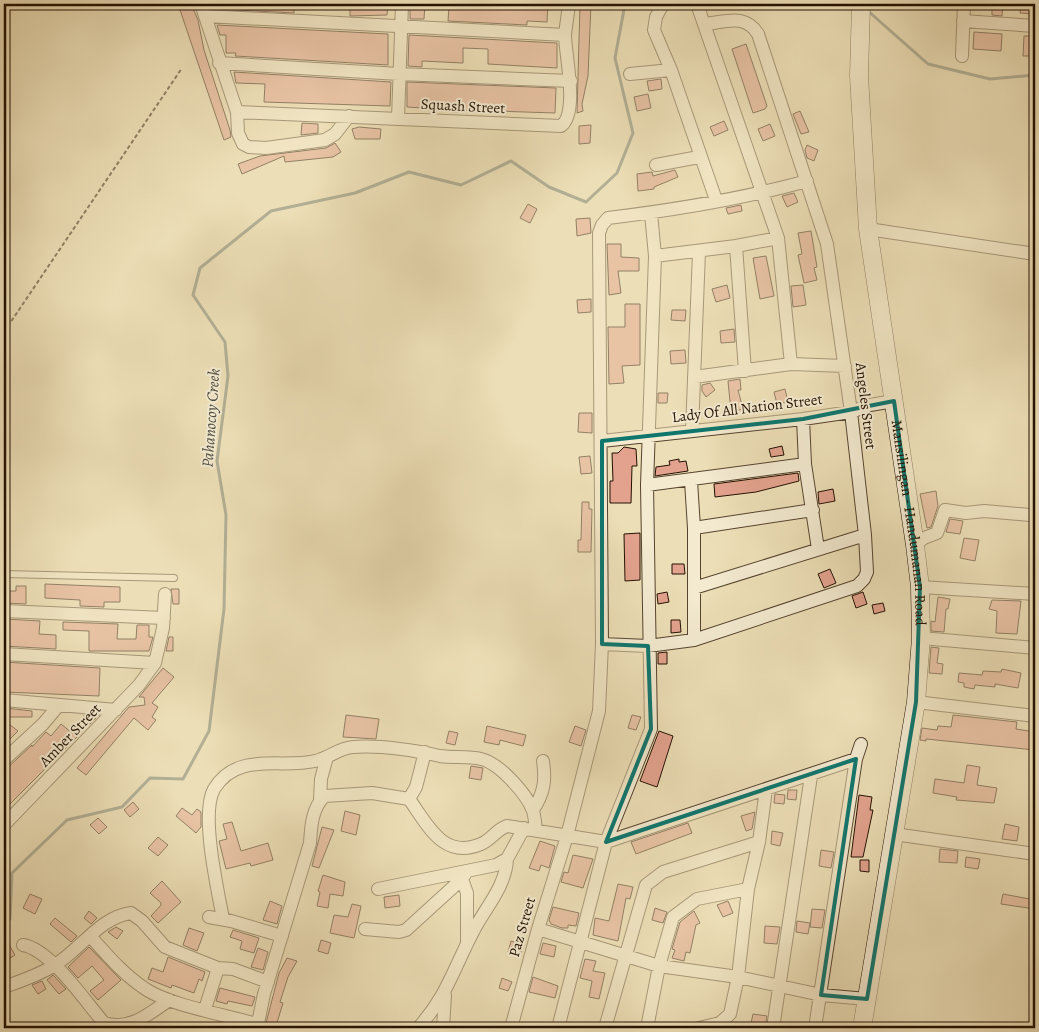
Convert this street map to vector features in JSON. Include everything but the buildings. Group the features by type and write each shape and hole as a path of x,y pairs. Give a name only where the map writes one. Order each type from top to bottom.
{"street":[{"path":"201,4 219,63 237,112 238,133 243,144 249,147 302,144 325,140 336,134 349,116"},
{"path":"398,118 402,4"},
{"name":"Squash Street","path":"237,112 561,126 568,119 571,81 566,35 569,4"},
{"path":"663,4 656,17 654,30 671,70 699,157 716,200"},
{"path":"697,4 778,238 791,364"},
{"path":"962,56 964,4"},
{"name":"Mansilingan - Handumanan Road","path":"861,10 858,76 868,229 915,545 920,587 921,638 916,702 862,1028"},
{"path":"205,16 401,28 566,35"},
{"name":"Angeles Street","path":"602,644 648,646 694,640 857,586 864,579 867,572 865,535 851,412 827,244 758,34 752,25 744,20 705,24"},
{"path":"963,21 1035,26"},
{"path":"219,63 399,74 571,81"},
{"path":"630,74 671,70"},
{"path":"656,164 699,157"},
{"path":"558,1028 606,842 651,729 648,646 647,485 655,256 651,213 764,193 807,181"},
{"name":"Paz Street","path":"511,1028 538,929 567,836 600,711 602,644 602,441 599,233 602,225 608,218 651,213"},
{"path":"868,229 1035,254"},
{"path":"655,256 698,252 778,238"},
{"path":"736,246 745,371"},
{"path":"692,431 698,252"},
{"path":"694,378 791,364 845,366"},
{"name":"Lady Of All Nation Street","path":"602,441 803,419 851,412 870,404 894,401"},
{"path":"803,419 805,464 818,549"},
{"path":"647,485 691,481 805,464"},
{"path":"691,481 694,528 694,640"},
{"path":"694,528 813,510"},
{"path":"915,545 924,538 937,533 945,510 966,513 984,511 1030,515"},
{"path":"694,588 865,535"},
{"path":"920,587 1035,594"},
{"path":"4,654 155,663 164,618 164,594"},
{"path":"4,611 164,618"},
{"path":"921,638 1035,648"},
{"name":"Amber Street","path":"4,825 116,710 139,685 155,663"},
{"path":"4,700 116,710"},
{"path":"916,702 1035,716"},
{"path":"4,760 43,724 59,704"},
{"path":"815,1028 856,759 861,744"},
{"path":"223,919 210,834 210,808 214,789 226,775 240,766 262,763 315,761 338,750 353,747 424,752 442,756 482,759 501,769 532,810"},
{"path":"409,799 416,786 424,752"},
{"path":"90,937 133,980 148,991 169,1000 205,1009 257,1026 268,982 310,843 311,826 320,800 321,779 327,756"},
{"path":"320,800 325,796 340,793 372,793 409,799 444,844 454,848 468,848 482,843 507,826 606,842 811,776 856,759"},
{"path":"378,889 465,875 496,865 507,859 530,829 532,810 541,797 546,780 543,762"},
{"path":"773,1028 811,776"},
{"path":"700,1028 720,1023 730,1014 738,977 748,889 759,842 766,789"},
{"path":"894,834 1035,854"},
{"path":"605,1028 646,885 663,872 759,842"},
{"path":"418,1028 434,1010 446,992 467,945 506,872 507,859"},
{"path":"365,929 399,932 406,930 465,875"},
{"path":"465,875 467,945"},
{"path":"647,1028 659,966 673,916 697,899 748,889"},
{"path":"4,987 54,965 101,926 120,915 131,913 142,921 165,947 218,968 233,969 268,982"},
{"path":"209,917 223,919 282,936"},
{"path":"538,929 659,966 738,977 821,995 866,999"},
{"path":"23,945 34,947 54,965 104,1022 115,1026 126,1026 146,1017 169,1000"},
{"path":"205,1009 218,968"},
{"path":"443,1028 446,992"}],"lane":[{"path":"4,574 174,578"}],"path":[{"path":"4,332 182,68"}],"highlighted area":[{"path":"894,401 920,587 916,702 867,999 821,995 856,759 606,842 651,729 648,646 602,644 602,441 803,419"}],"waterway":[{"name":"Pahanocoy Creek","path":"4,924 10,919 12,873 67,820 122,807 150,778 183,779 209,731 224,609 226,515 217,461 228,376 225,342 193,295 200,268 271,211 355,193 409,172 461,185 511,161 549,187 586,202 617,173 633,133 615,58 625,4"},
{"name":"Pahanocoy Creek","path":"868,11 928,64 990,79 1035,75"}]}
